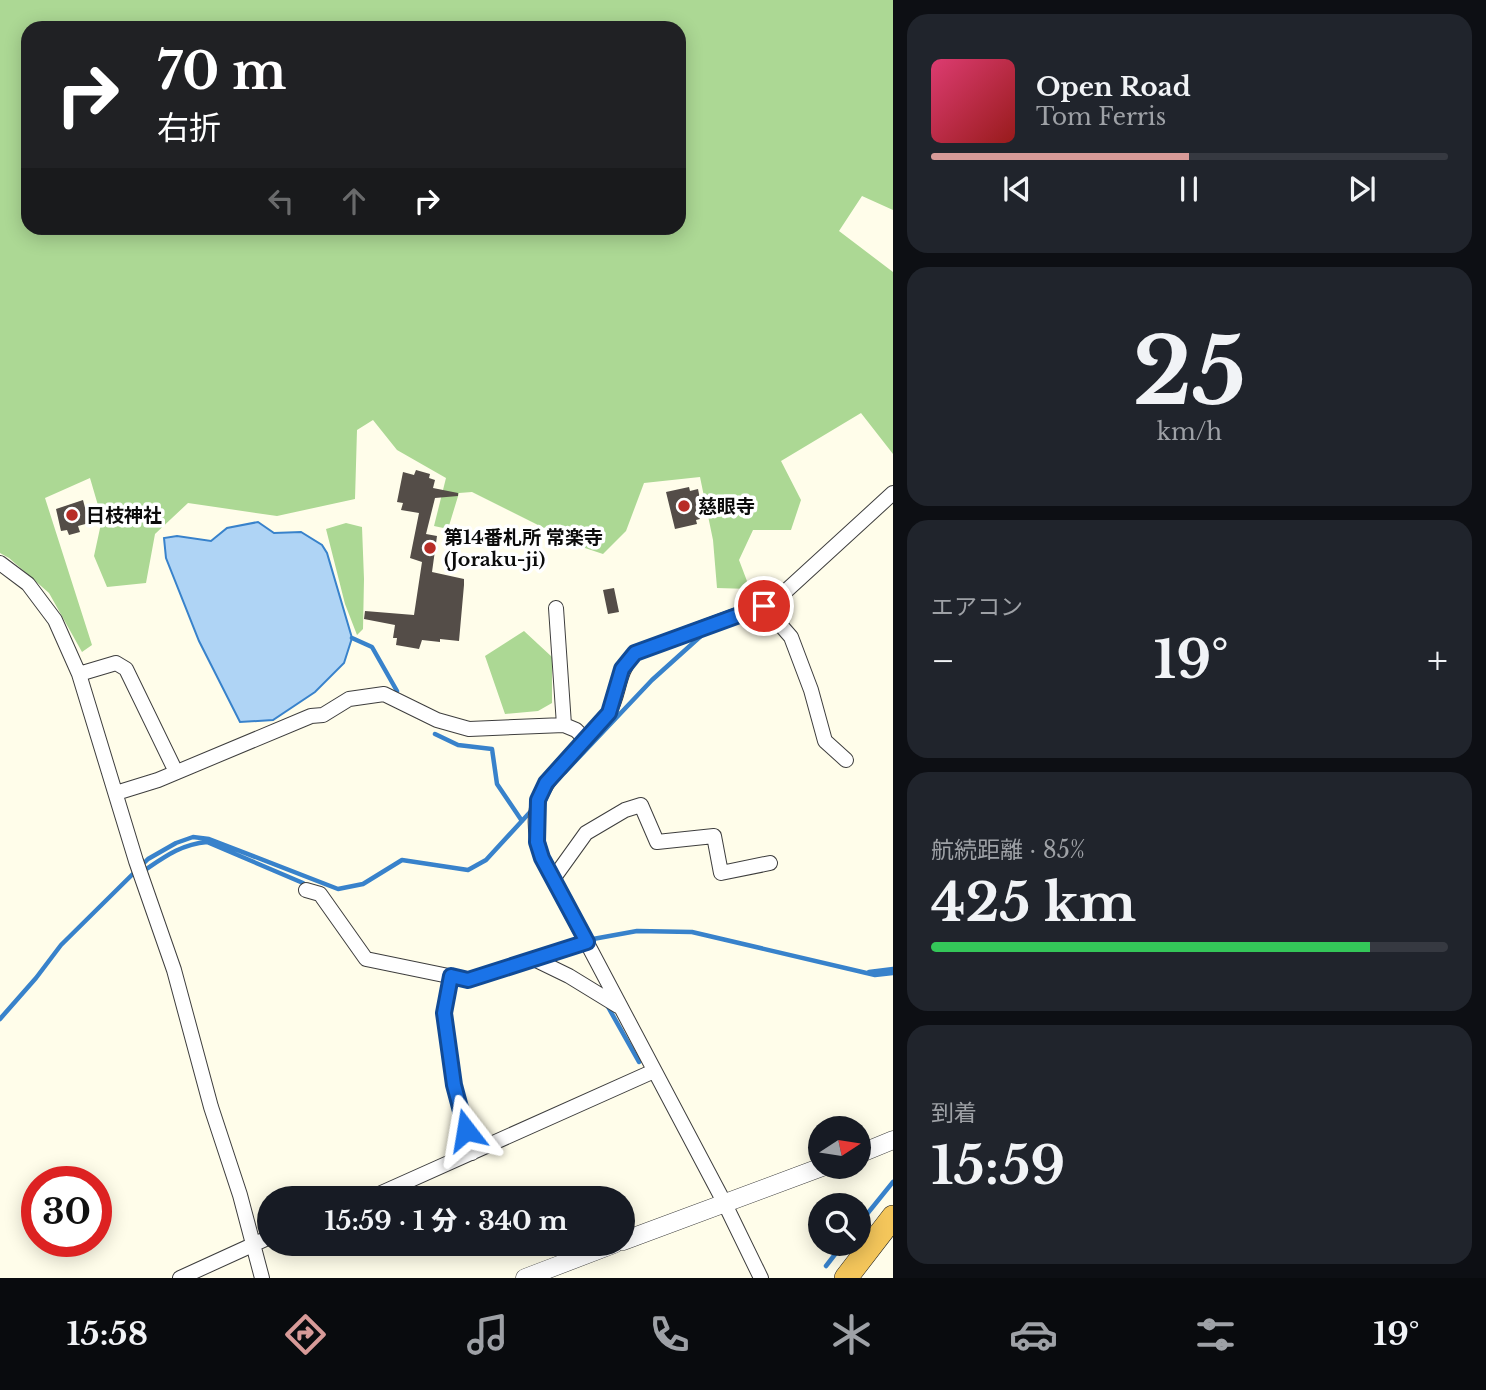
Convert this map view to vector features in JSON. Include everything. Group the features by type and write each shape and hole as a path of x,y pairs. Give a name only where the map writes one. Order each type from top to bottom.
{"highway":[{"path":"846,1278 893,1217"}],"street":[{"path":"761,1278 724,1202 542,858 537,842 538,805 546,783 609,713 622,669 635,653 775,601 891,497"},
{"path":"0,563 28,584 55,620 79,674 136,861 174,970 262,1278"},
{"path":"764,606 790,637 811,690 825,741 846,760"},
{"path":"556,608 565,725"},
{"path":"79,674 116,663 126,670 176,772"},
{"path":"116,793 176,772 311,716 323,715 349,699 362,696 384,694 437,720 468,729 565,725 576,730 585,739"},
{"path":"554,879 586,833 625,810 641,805 657,842 714,836 721,873 770,863"},
{"path":"306,890 320,894 366,959 468,980 587,942"},
{"path":"534,959 619,1006"},
{"path":"451,976 444,1013 454,1085 472,1153"},
{"path":"397,1186 654,1071"},
{"path":"872,1149 893,1140"},
{"path":"635,1236 808,1172"},
{"path":"180,1278 257,1242"},
{"path":"525,1278 583,1256"}],"green space":[{"path":"0,0 893,0 893,210 862,196 839,231 893,272 893,454 861,413 781,461 801,500 791,530 753,530 739,560 750,589 717,588 713,540 700,477 644,483 626,531 603,554 582,547 472,492 459,493 448,529 434,526 446,478 397,450 373,420 357,430 355,499 277,516 188,503 155,534 146,583 107,587 94,556 102,519 90,478 45,498 92,645 82,652 49,593 0,553"},
{"path":"346,523 362,527 363,629 357,635 345,604 326,529"},
{"path":"524,631 552,657 552,703 538,711 505,714 485,656"}],"water":[{"path":"258,522 274,533 301,532 322,545 327,553 352,638 344,663 315,692 273,720 240,722 199,641 166,558 164,538 177,536 211,541 227,528"}],"building":[{"path":"416,470 430,474 429,478 435,480 433,488 458,493 458,496 435,498 426,534 437,536 432,572 464,579 459,641 422,640 419,649 396,645 397,638 393,638 395,625 364,619 365,611 414,615 422,562 410,558 419,513 401,510 403,503 397,502 403,472 414,475"},
{"path":"689,487 690,491 698,489 701,504 696,505 700,519 696,520 697,524 675,529 666,492"},
{"path":"83,500 89,523 78,526 80,532 69,535 67,530 61,531 56,509"},
{"path":"614,588 619,612 608,614 603,590"}],"waterway":[{"path":"565,772 652,680 702,635"},
{"path":"352,638 372,647 397,691"},
{"path":"435,734 458,745 492,749 497,784 522,821"},
{"path":"0,1019 61,945 148,859 176,843 193,837 209,839 338,889 363,884 402,860 468,870 486,860 532,810"},
{"path":"142,872 181,849 207,842 303,883"},
{"path":"593,939 637,931 692,932 875,975 893,973"},
{"path":"869,972 893,969"},
{"path":"607,1005 639,1062"},
{"path":"871,1209 893,1182"},
{"path":"826,1266 834,1256"}],"place":[{"name":"慈眼寺","path":"684,506"},
{"name":"日枝神社","path":"72,515"},
{"name":"第14番札所 常楽寺 (Joraku-ji)","path":"430,548"}],"route":[{"path":"466,1130 454,1085 444,1013 451,976 468,980 587,942 542,858 537,842 537,811 541,790 609,713 622,669 635,653 764,606"}]}
